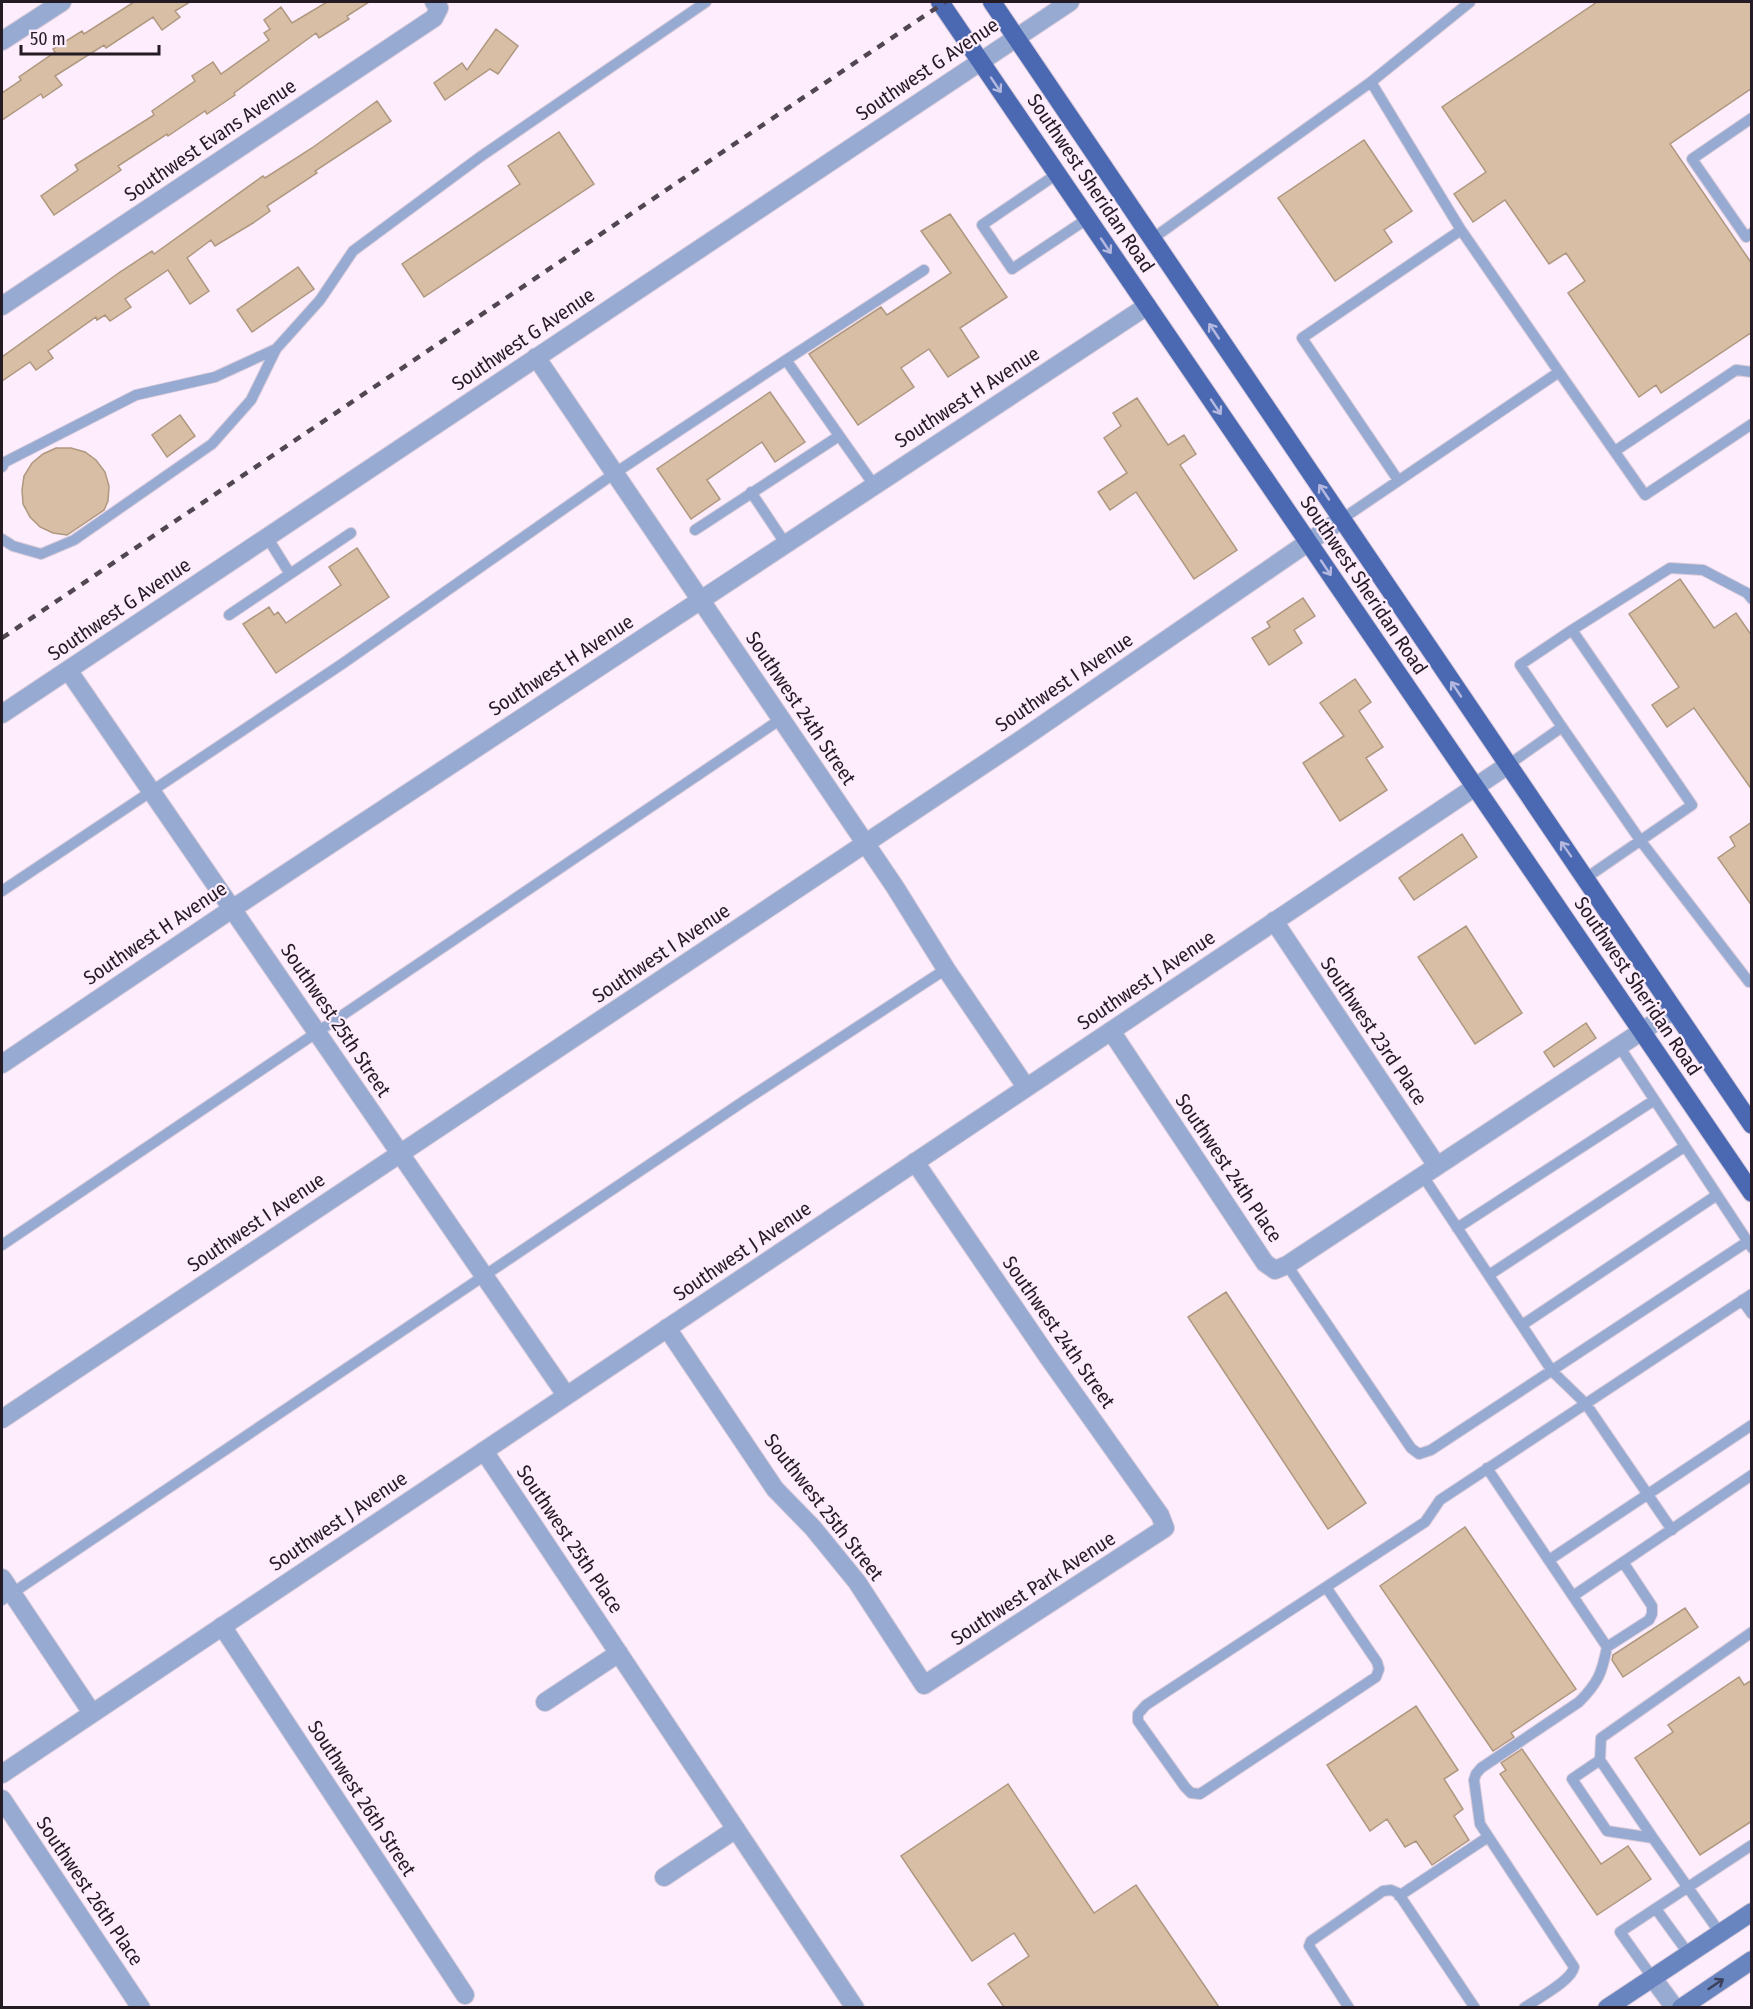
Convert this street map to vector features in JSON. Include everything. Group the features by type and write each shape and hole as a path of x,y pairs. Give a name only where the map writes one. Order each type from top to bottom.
{"main road":[{"name":"Southwest Sheridan Road","path":"940,2 1752,1193"},
{"name":"Southwest Sheridan Road","path":"992,2 1752,1125"},
{"path":"1607,2007 1752,1912"},
{"path":"1682,2007 1752,1960"}],"street":[{"path":"2,41 62,2"},
{"name":"Southwest G Avenue","path":"2,714 1070,2"},
{"name":"Southwest Evans Avenue","path":"2,306 434,18 436,5"},
{"name":"Southwest H Avenue","path":"2,1064 700,599 1147,306"},
{"name":"Southwest 24th Street","path":"536,357 866,843 946,969 1026,1087"},
{"name":"Southwest I Avenue","path":"2,1419 1022,739 1342,519"},
{"name":"Southwest 25th Street","path":"68,670 566,1395"},
{"name":"Southwest J Avenue","path":"2,1774 1508,765"},
{"name":"Southwest 23rd Place","path":"1274,921 1430,1171"},
{"name":"Southwest 24th Place","path":"1111,1031 1265,1263 1275,1270 1287,1265 1674,1010"},
{"name":"Southwest 24th Street","path":"915,1162 1048,1357 1160,1515 1165,1528"},
{"name":"Southwest 25th Street","path":"666,1328 775,1489 813,1528 857,1582 924,1685"},
{"name":"Southwest 25th Place","path":"484,1451 736,1829 846,2004"},
{"name":"Southwest Park Avenue","path":"924,1685 1165,1528"},
{"path":"5,1590 92,1713"},
{"name":"Southwest 26th Street","path":"222,1626 465,1995"},
{"path":"545,1702 619,1653"},
{"name":"Southwest 26th Place","path":"2,1799 141,2007"},
{"path":"664,1877 736,1829"},
{"path":"1652,1977 1675,2007"}],"lane":[{"path":"2,539 13,546 41,554 74,540 212,444 251,400 276,349 320,300 352,251 480,157 706,2"},
{"path":"1152,238 1371,82 1470,2"},
{"path":"1371,82 1461,230 1645,495 1752,424"},
{"path":"1752,118 1692,159 1746,237 1752,233"},
{"path":"1057,174 982,225 1012,269 1087,219"},
{"path":"1398,480 1302,338 1461,230"},
{"path":"2,891 342,664 615,473 924,270"},
{"path":"2,466 5,462 136,395 215,377 276,349"},
{"path":"786,360 874,485"},
{"path":"1615,451 1736,370 1752,372"},
{"path":"1342,519 1559,372"},
{"path":"695,530 838,436"},
{"path":"751,492 785,543"},
{"path":"229,615 351,533"},
{"path":"267,537 290,574"},
{"path":"1752,599 1747,593 1703,570 1670,568 1520,665 1640,840 1749,982 1752,981"},
{"path":"1572,630 1692,805 1586,878"},
{"path":"2,1245 781,719"},
{"path":"1508,765 1562,727"},
{"path":"5,1590 946,969"},
{"path":"1287,1265 1411,1448 1419,1454 1431,1450 1749,1245 1619,1046"},
{"path":"1458,1228 1653,1101"},
{"path":"1489,1275 1684,1147"},
{"path":"1430,1171 1458,1228 1552,1371 1586,1404 1672,1530"},
{"path":"1522,1325 1717,1195"},
{"path":"1326,1587 1377,1662 1379,1669 1376,1677 1200,1794 1191,1793 1138,1721 1138,1714 1146,1705 1425,1522 1440,1500 1747,1297 1752,1314"},
{"path":"1549,1560 1752,1425"},
{"path":"1488,1468 1607,1647"},
{"path":"1573,1596 1752,1475"},
{"path":"1524,2007 1567,1979 1573,1973 1574,1966 1477,1817 1474,1787 1476,1774 1481,1768 1579,1702 1600,1677 1607,1647 1648,1620 1652,1614 1652,1606 1623,1562"},
{"path":"1720,1933 1600,1760 1601,1738 1752,1632"},
{"path":"1600,1760 1572,1779 1607,1831 1653,1838"},
{"path":"1400,1896 1488,1837"},
{"path":"1652,1977 1620,1932 1752,1845"},
{"path":"1349,2007 1311,1953 1309,1946 1311,1941 1383,1891 1391,1890 1400,1896 1474,2007"},
{"path":"1656,1909 1688,1953"}],"building":[{"path":"134,2 190,2 175,11 180,17 162,30 153,17 106,48 104,45 55,76 62,85 43,98 41,94 2,120 2,93 21,80 19,77 55,52 53,49 82,31 84,34"},
{"path":"327,2 369,2 347,16 349,19 319,38 316,33 207,114 205,111 118,166 121,170 54,215 41,196 78,170 75,165 154,115 152,111 195,81 192,76 213,62 221,74 269,40 264,33 270,29 264,20 281,7 292,23"},
{"path":"1597,2 1752,2 1752,88 1670,144 1752,264 1752,332 1661,393 1656,385 1639,397 1568,293 1585,281 1566,253 1549,264 1505,200 1473,222 1454,194 1486,172 1442,107"},
{"path":"496,29 518,46 498,74 490,69 445,100 434,83 462,63 467,70"},
{"path":"377,101 391,121 267,206 270,211 253,223 215,246 211,240 187,258 209,291 190,304 168,270 125,299 131,307 110,321 105,315 97,320 96,317 48,351 53,358 36,370 30,362 2,381 2,357 120,272 152,251 154,254 263,176 265,178 312,148"},
{"path":"559,132 594,184 424,297 402,264 520,184 508,166"},
{"path":"1364,140 1412,211 1384,230 1392,242 1335,281 1278,198"},
{"path":"950,214 1007,297 960,328 979,357 948,377 929,349 901,368 914,387 858,425 809,354 881,307 887,315 951,273 921,231"},
{"path":"298,267 314,289 252,332 237,310"},
{"path":"770,392 805,442 775,462 762,442 707,480 720,499 691,519 657,469"},
{"path":"1137,398 1168,445 1184,435 1196,454 1180,465 1237,550 1194,579 1136,492 1110,510 1098,492 1127,473 1104,438 1121,426 1113,413"},
{"path":"180,415 195,436 167,457 152,435"},
{"path":"56,448 71,448 85,452 96,460 105,472 109,486 108,501 104,510 67,535 53,533 40,527 30,517 23,504 24,476 32,463 43,454"},
{"path":"357,548 389,597 276,673 243,624 269,607 274,615 278,612 286,623 341,585 329,567"},
{"path":"1680,579 1714,628 1736,613 1752,636 1752,790 1694,708 1667,727 1652,705 1679,687 1629,614"},
{"path":"1303,598 1315,616 1294,630 1302,643 1269,665 1252,638 1270,627 1267,622"},
{"path":"1355,679 1371,702 1359,711 1383,747 1366,758 1387,790 1340,821 1303,763 1344,736 1320,703"},
{"path":"1752,822 1752,906 1718,858 1735,846 1730,837"},
{"path":"1462,834 1477,857 1414,900 1399,878"},
{"path":"1466,926 1522,1013 1475,1044 1418,957"},
{"path":"1586,1023 1596,1038 1554,1067 1544,1052"},
{"path":"1226,1292 1366,1503 1328,1529 1188,1317"},
{"path":"1465,1527 1576,1689 1511,1733 1514,1737 1493,1751 1380,1586"},
{"path":"1685,1608 1698,1627 1623,1677 1612,1660 1613,1655"},
{"path":"1739,1677 1744,1685 1752,1680 1752,1821 1700,1855 1635,1758 1673,1732 1668,1725"},
{"path":"1416,1706 1458,1770 1444,1779 1463,1809 1454,1816 1469,1840 1432,1865 1416,1841 1405,1847 1387,1819 1370,1831 1327,1765"},
{"path":"1522,1749 1601,1864 1628,1846 1651,1879 1597,1915 1500,1774 1506,1770 1501,1763"},
{"path":"1008,1784 1094,1913 1136,1885 1219,2007 1004,2007 988,1984 1029,1956 1014,1933 972,1961 901,1856"}],"railway":[{"path":"2,638 945,2"}]}
